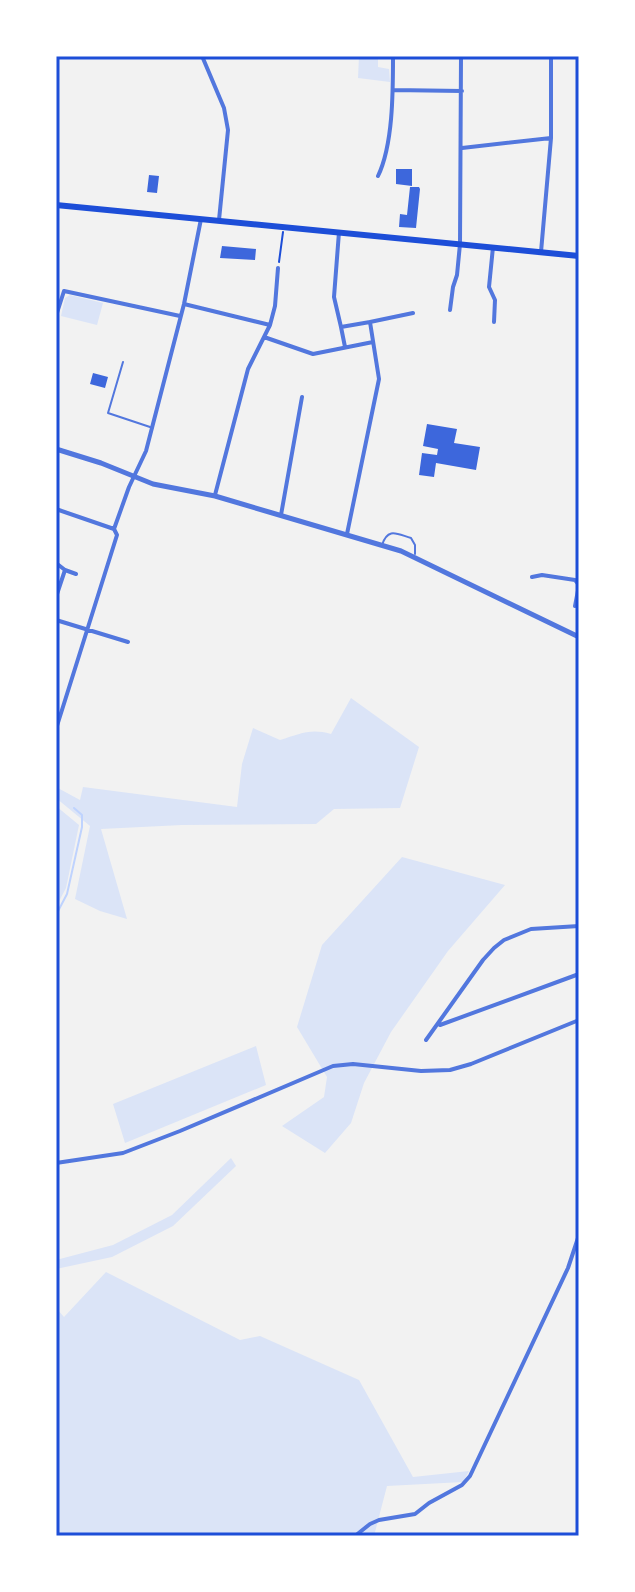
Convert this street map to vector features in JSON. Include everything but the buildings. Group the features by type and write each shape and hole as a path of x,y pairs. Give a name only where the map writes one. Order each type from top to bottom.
{"main road":[{"path":"56,205 579,256"}],"street":[{"path":"202,56 224,108 228,130 219,220"},
{"path":"378,176 385,162 393,90 393,57 386,56"},
{"path":"450,310 460,244 461,56"},
{"path":"541,252 551,138 551,56"},
{"path":"393,90 462,91"},
{"path":"462,148 551,138"},
{"path":"114,529 146,451 184,304 201,219"},
{"path":"339,232 334,297 345,347"},
{"path":"493,247 489,287 495,300 494,322"},
{"path":"215,496 248,369 270,325 278,268"},
{"path":"56,316 64,291 180,316"},
{"path":"184,304 270,325"},
{"path":"341,327 413,313"},
{"path":"347,534 378,388 379,372 370,322"},
{"path":"264,337 313,354 373,342"},
{"path":"281,515 302,397"},
{"path":"56,449 153,484 215,496 415,556 579,637"},
{"path":"56,509 114,529 117,535 58,714 56,729"},
{"path":"56,563 76,574"},
{"path":"56,597 65,570"},
{"path":"532,577 542,575 575,580 579,585 575,606"},
{"path":"56,620 128,642"},
{"path":"426,1040 483,960 504,940 531,929 579,926"},
{"path":"437,1025 579,974"},
{"path":"56,1163 110,1156 140,1147 333,1066 353,1064 421,1071 450,1070 579,1020"},
{"path":"355,1536 379,1520 415,1514 462,1485 470,1476 568,1268 579,1235"}],"lane":[{"path":"123,362 108,413 151,427"},
{"path":"382,545 386,535 391,533 411,538 415,556"}],"path":[{"path":"278,268 283,227"}],"shaded area":[{"path":"359,56 378,56 378,67 389,69 390,82 358,78"},
{"path":"70,295 103,303 97,325 61,316 65,298"},
{"path":"351,698 419,747 400,808 334,809 316,824 101,829 127,919 75,899 90,826 56,798 56,787 80,800 83,787 237,807 242,764 253,728 280,740 311,732 331,734"},
{"path":"56,806 79,825 66,888 56,907"},
{"path":"402,857 505,885 448,951 391,1032 364,1083 351,1123 325,1153 282,1126 324,1097 327,1077 297,1027 322,945"},
{"path":"256,1046 266,1085 125,1143 113,1104"},
{"path":"231,1158 236,1166 173,1226 112,1257 56,1269 56,1260 113,1245 172,1215"},
{"path":"106,1272 240,1340 260,1336 359,1380 413,1477 469,1471 463,1482 387,1486 374,1536 56,1536 56,1308 64,1317"}],"waterway":[{"path":"56,915 67,894 82,827 82,815 74,808"}]}
